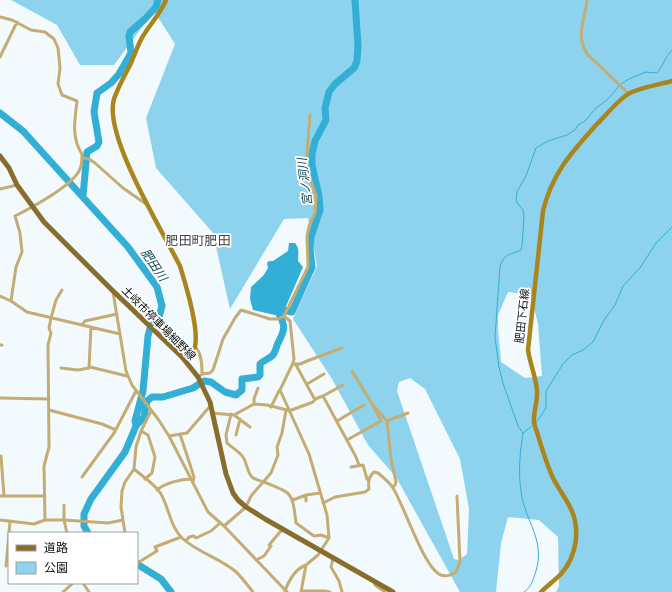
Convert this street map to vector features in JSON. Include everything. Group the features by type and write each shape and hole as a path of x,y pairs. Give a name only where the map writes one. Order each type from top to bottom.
{"main road":[{"path":"166,0 160,13 144,36 113,101 113,113 117,136 138,186 180,266 194,324 196,343 195,347 182,357"},
{"name":"肥田下石線","path":"541,592 562,573 567,566 575,549 576,534 571,508 552,476 534,422 533,413 537,392 536,383 529,362 528,350 543,211 547,196 560,168 570,153 612,107 629,94 672,81"},
{"name":"土岐市停車場細野線","path":"0,156 9,168 17,185 44,222 200,376 211,405 229,483 238,500 246,507 321,552 393,592"}],"street":[{"path":"587,0 580,39 582,46 587,54 629,94"},
{"path":"0,17 17,22 31,30 45,32 52,36 57,43 60,68 58,80 60,92 62,96 77,101 74,127 77,147 82,154 81,168 75,178 62,188 15,216 20,233 22,252 16,267 11,301"},
{"path":"0,57 17,22"},
{"path":"195,347 198,349 199,353 200,376 210,374 223,339 241,310 270,319 278,319 284,316 308,267 308,231 315,213 316,196 306,166 310,116"},
{"path":"82,159 95,163 123,188 147,204"},
{"path":"0,189 17,185"},
{"path":"45,520 44,466 49,447 48,349 51,333 49,328 56,300 62,290"},
{"path":"112,290 128,376 136,391 169,436 208,512 224,526 286,592 293,576 321,552 329,538 327,515 309,454 280,390"},
{"path":"0,296 11,301 27,312 120,334"},
{"path":"82,325 85,321 117,314"},
{"path":"271,407 294,364 290,321 284,316"},
{"path":"90,367 91,327"},
{"path":"294,364 303,364 307,361 342,348"},
{"path":"294,364 315,400"},
{"path":"61,368 84,370 90,367 128,376"},
{"path":"352,371 374,405 387,421 391,459 396,482 393,487"},
{"path":"307,384 324,374"},
{"path":"212,413 233,414 254,404 267,405 288,410 313,402 343,384"},
{"path":"254,404 254,399 258,388"},
{"path":"82,477 116,430 136,391"},
{"path":"323,396 360,465 362,465 369,481"},
{"path":"0,398 49,399"},
{"path":"169,436 187,433 211,405"},
{"path":"337,421 364,405"},
{"path":"347,440 382,421 374,405"},
{"path":"49,410 102,424 116,430"},
{"path":"224,526 246,507 251,496 271,473 277,459 277,447 288,410"},
{"path":"126,532 121,502 122,491 125,482 134,469 136,447 141,431 151,411"},
{"path":"387,421 408,413"},
{"path":"233,414 250,427"},
{"path":"233,414 226,435 227,443 242,456 252,476 273,487 282,489 290,495 293,500 296,523 314,536 321,535 329,538"},
{"path":"236,435 240,419"},
{"path":"141,431 148,435 155,457 152,473 145,479"},
{"path":"180,434 194,477 192,481"},
{"path":"1,456 2,496 45,496"},
{"path":"351,467 360,465"},
{"path":"134,469 160,494 169,518 181,537 208,556 234,570 253,592"},
{"path":"323,503 335,498 365,492 369,489 371,474 374,472 378,473 393,487 424,556 436,572 449,576 456,572 460,562 457,496"},
{"path":"157,490 160,487 174,482 192,481"},
{"path":"293,500 320,493"},
{"path":"306,496 306,501"},
{"path":"64,505 64,520 67,532"},
{"path":"0,520 34,524 45,520 108,523 124,520"},
{"path":"9,532 10,521"},
{"path":"186,541 189,537 194,536 196,538 211,531 220,523"},
{"path":"256,560 264,556 271,546 269,545 280,532 284,530"},
{"path":"138,562 157,551 155,547 181,537"},
{"path":"6,566 8,545"},
{"path":"333,559 331,567 339,581 342,592"},
{"path":"306,565 301,591 330,592"},
{"path":"374,581 375,585 385,592"},
{"path":"63,592 72,584"}],"green space":[{"path":"11,0 672,0 672,592 556,592 559,586 558,537 539,520 508,517 501,543 496,592 460,592 396,477 368,445 332,379 293,319 317,266 308,218 284,219 230,309 213,233 156,168 146,118 175,44 154,11 114,65 80,65 57,25","holes":["508,292 531,295 538,324 542,376 525,378 501,362 498,315","410,378 425,389 460,459 469,509 467,554 459,560 454,559 397,391 399,382"]}],"shaded area":[{"path":"289,243 295,243 297,245 298,261 303,267 284,311 275,315 253,310 250,299 251,287 263,276 268,268 267,263 269,261 273,261 288,251"}],"waterway":[{"path":"83,196 87,152 97,146 99,142 94,112 97,93 111,83 119,74 131,53 130,32 156,7 158,0"},
{"name":"宮ノ洞川","path":"136,426 144,417 147,401 152,397 163,397 193,388 204,381 211,382 225,392 236,395 242,390 242,379 258,377 260,375 260,364 275,352 284,328 278,312 283,310 292,312 312,267 310,248 311,237 320,210 319,196 312,165 312,154 315,141 326,120 325,108 329,92 335,84 354,68 357,61 358,46 355,0"},
{"path":"621,84 646,72 657,73 672,50"},
{"path":"523,433 518,426 503,383 495,337 500,266 506,256 521,250 522,246 524,217 523,210 516,201 517,192 526,176 536,148 548,141 567,135 575,130 578,125 585,121 619,86"},
{"name":"肥田川","path":"0,113 23,131 128,247 157,287 162,306 159,317 150,328 148,336 143,391 135,421 136,426 125,452 91,499 84,514 84,526 87,532"},
{"path":"536,423 546,408 546,391 563,364 572,355 583,350 593,342 604,320 615,305 623,286 640,268 656,243 672,227"},
{"path":"524,592 532,583 538,564 537,542 523,502 520,477 520,455 523,433 532,426"},
{"name":"肥田川","path":"138,565 161,579 171,592"}],"district":[{"name":"肥田町肥田","path":"198,240"}]}
